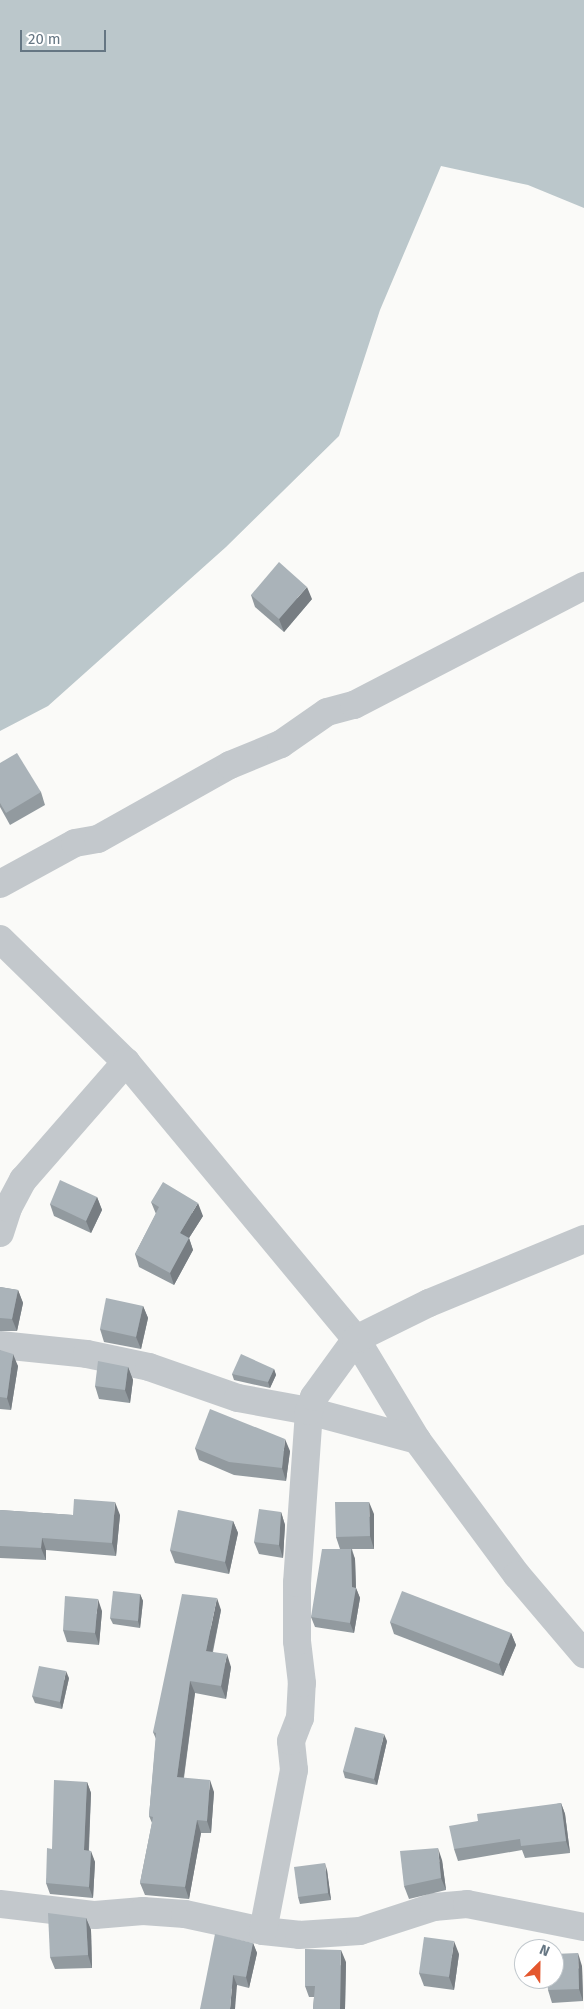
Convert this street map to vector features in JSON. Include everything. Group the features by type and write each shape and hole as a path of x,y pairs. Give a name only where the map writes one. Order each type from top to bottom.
{"street":[{"path":"0,884 75,843 98,839 230,765 281,744 327,712 354,705 584,586"},
{"path":"0,939 126,1062 356,1339 417,1440 517,1575 584,1654"},
{"path":"0,1233 8,1208 23,1180 126,1062"},
{"path":"263,1931 294,1770 292,1741 300,1718 302,1683 297,1641 297,1583 310,1411 314,1397 356,1339 429,1303 584,1239"},
{"path":"0,1345 87,1354 149,1367 238,1398 310,1411 417,1440"},
{"path":"0,1904 95,1915 143,1911 185,1914 263,1931 300,1935 360,1931 434,1907 467,1904 584,1928"}],"shaded area":[{"path":"0,0 584,0 584,208 528,185 441,166 380,310 339,436 226,547 48,706 0,731"}],"building":[{"path":"279,562 307,587 279,619 251,595"},
{"path":"17,753 41,792 6,813 0,803 0,763"},
{"path":"60,1180 97,1197 86,1221 50,1204"},
{"path":"163,1182 198,1203 180,1233 189,1238 170,1273 135,1254 159,1207 151,1202"},
{"path":"0,1287 18,1290 12,1319 0,1318"},
{"path":"106,1298 143,1306 136,1337 100,1329"},
{"path":"0,1350 13,1354 7,1398 0,1397"},
{"path":"241,1354 274,1369 268,1382 232,1374"},
{"path":"98,1361 128,1367 125,1390 95,1386"},
{"path":"210,1409 285,1439 282,1468 229,1462 195,1448"},
{"path":"74,1499 115,1502 112,1543 42,1538 41,1548 0,1546 0,1510 73,1515"},
{"path":"335,1502 369,1502 370,1536 336,1537"},
{"path":"259,1509 281,1512 279,1545 254,1542"},
{"path":"178,1510 233,1521 225,1562 170,1550"},
{"path":"322,1549 351,1549 352,1587 356,1588 350,1623 311,1617"},
{"path":"113,1591 140,1594 138,1621 110,1618"},
{"path":"402,1591 511,1633 499,1664 390,1622"},
{"path":"182,1594 217,1598 206,1651 227,1654 221,1686 190,1681 177,1777 210,1780 207,1821 197,1820 185,1887 140,1883 153,1817 149,1816 156,1733 153,1732"},
{"path":"65,1596 98,1599 95,1633 63,1630"},
{"path":"39,1666 66,1671 60,1702 32,1696"},
{"path":"355,1727 384,1734 374,1779 343,1771"},
{"path":"54,1780 87,1782 84,1850 91,1851 89,1887 46,1883 47,1848 52,1849"},
{"path":"561,1803 566,1841 521,1846 520,1839 454,1849 449,1826 478,1821 477,1814"},
{"path":"438,1848 441,1878 404,1886 400,1851"},
{"path":"325,1863 328,1893 298,1897 294,1867"},
{"path":"48,1913 86,1918 88,1955 50,1957"},
{"path":"215,1934 253,1943 246,1977 233,1975 230,2009 200,2009"},
{"path":"424,1937 454,1941 449,1977 419,1973"},
{"path":"305,1949 341,1950 340,2009 313,2009 315,1986 305,1986"},
{"path":"578,1953 579,1989 548,1990 564,1989 564,1954"}]}
